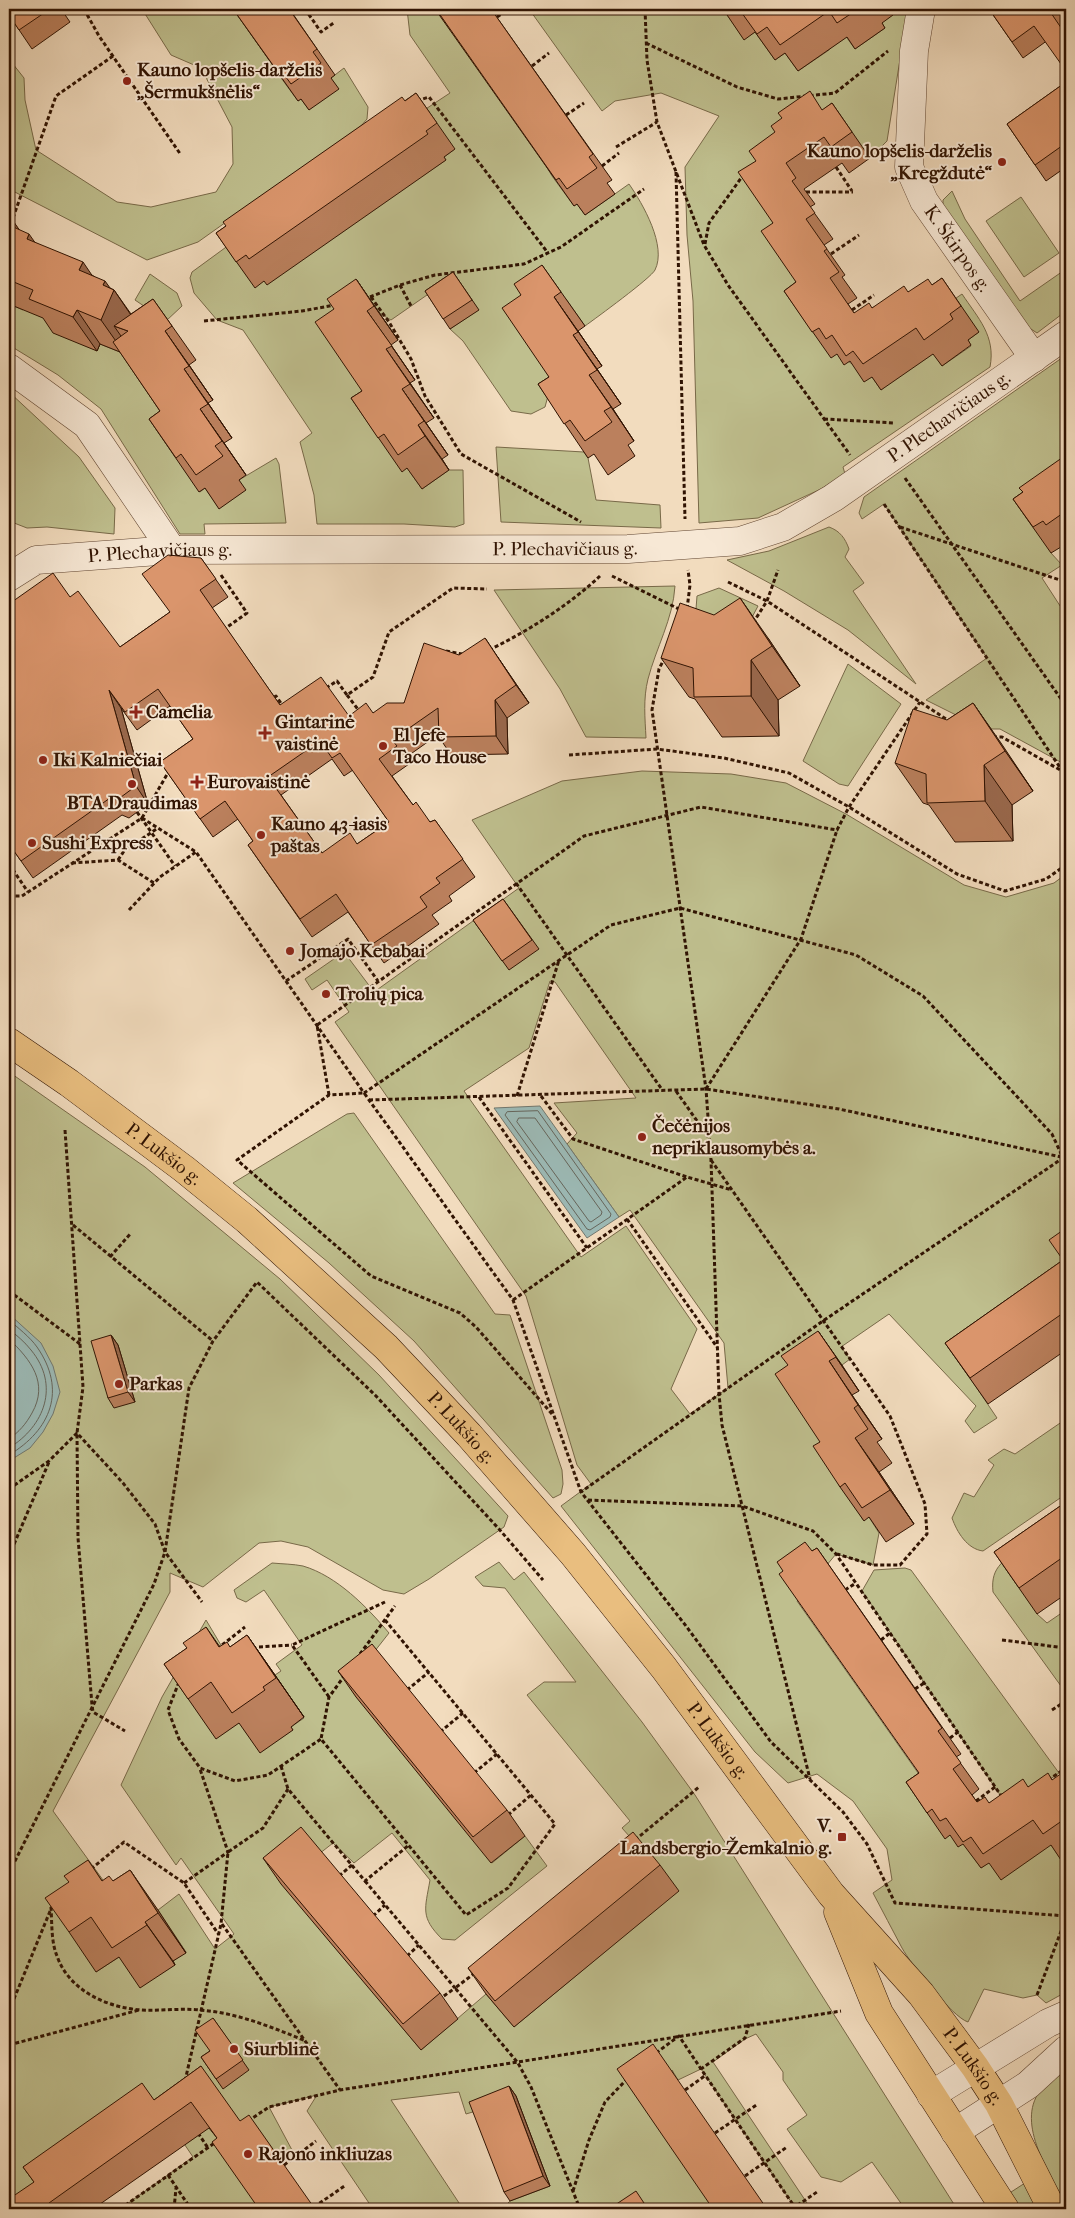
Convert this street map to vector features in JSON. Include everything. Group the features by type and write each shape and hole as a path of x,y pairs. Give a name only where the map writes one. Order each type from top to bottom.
{"main road":[{"name":"P. Lukšio g.","path":"9,1042 69,1083 205,1186 303,1270 386,1347 469,1435 589,1574 664,1668 831,1894 921,1994 975,2067 999,2104 1052,2209"},
{"name":"P. Lukšio g.","path":"831,1894 879,2013 1005,2209"}],"street":[{"name":"K. Škirpos g.","path":"920,18 914,51 909,167 924,202 1034,358"},
{"name":"P. Plechavičiaus g.","path":"9,577 36,560 172,550 628,549 740,541 783,527 833,498 1066,335"},
{"path":"9,368 87,425 172,550"},
{"path":"931,2095 1048,2023 1066,2015"},
{"path":"955,2132 1028,2085 1066,2050"}],"path":[{"path":"84,9 113,56 181,155"},
{"path":"305,9 321,32 335,22"},
{"path":"497,17 509,9"},
{"path":"645,9 646,43 657,122 704,245 728,285 851,457"},
{"path":"646,43 737,87 778,99 800,97 836,93 920,18"},
{"path":"532,66 549,54"},
{"path":"13,218 56,96 113,56"},
{"path":"409,103 429,96 548,253"},
{"path":"794,105 800,97"},
{"path":"566,115 584,102"},
{"path":"616,147 657,122"},
{"path":"602,166 619,153"},
{"path":"806,192 853,192 836,167"},
{"path":"704,245 709,222 749,168"},
{"path":"482,653 516,637 586,589 604,572 686,613 690,585 686,545 676,172"},
{"path":"363,299 400,285 435,276 524,264 561,247 644,189"},
{"path":"830,254 858,235"},
{"path":"400,285 412,306"},
{"path":"852,310 874,295"},
{"path":"371,297 389,322 411,359 425,396 461,454 587,526"},
{"path":"204,321 302,311 338,304"},
{"path":"824,419 901,423"},
{"path":"890,459 1066,706"},
{"path":"884,504 1066,776"},
{"path":"899,527 1066,582"},
{"path":"203,550 247,613 226,628"},
{"path":"751,627 767,601 778,570"},
{"path":"728,582 767,601 951,722"},
{"path":"347,695 373,677 388,632 452,588 487,590"},
{"path":"445,650 464,655"},
{"path":"667,653 659,669 652,710 706,1089 711,1160 719,1394 722,1425 810,1780"},
{"path":"321,692 337,681 364,718"},
{"path":"274,697 276,696 285,708"},
{"path":"706,1089 801,939 837,830 849,807 920,702"},
{"path":"984,737 1002,737 1062,771"},
{"path":"569,755 657,749 724,758 788,773 849,807 957,874 1005,891 1046,879 1066,865"},
{"path":"9,897 22,896 142,818 168,772 175,767"},
{"path":"316,1025 584,836 701,807 837,830"},
{"path":"137,812 176,866"},
{"path":"142,818 196,852 364,1093 513,1300 581,1492 686,1626 771,1742 843,1812 867,1844 895,1903 1066,1917 1037,1995"},
{"path":"118,860 124,851 158,828"},
{"path":"129,910 154,883 196,852"},
{"path":"72,863 118,860 154,883"},
{"path":"9,864 28,892"},
{"path":"516,883 663,1092"},
{"path":"552,1414 476,1327 460,1313 371,1276 237,1160 329,1095 364,1093 611,925 680,908 856,955 923,996 1052,1134 1065,1158"},
{"path":"472,914 477,921"},
{"path":"286,981 348,939 378,981"},
{"path":"517,1096 559,960"},
{"path":"316,1025 329,1095"},
{"path":"370,1100 663,1092 706,1089 840,1108 1065,1158"},
{"path":"676,1091 709,1139"},
{"path":"541,1095 573,1139 732,1190"},
{"path":"479,1097 586,1248"},
{"path":"65,1130 83,1387 77,1433 78,1538 92,1705 93,1712 125,1732"},
{"path":"581,1492 823,1321 1065,1158"},
{"path":"711,1160 890,1416 925,1504 927,1534 900,1564 873,1565 836,1554"},
{"path":"513,1300 687,1177"},
{"path":"627,1219 718,1348"},
{"path":"73,1225 213,1341"},
{"path":"110,1257 131,1233"},
{"path":"9,1873 154,1584 165,1552 189,1388 213,1341 257,1282 376,1396 499,1529 543,1580"},
{"path":"9,1291 80,1344"},
{"path":"77,1433 123,1483 155,1524 165,1552 202,1602"},
{"path":"9,1489 49,1461 77,1433"},
{"path":"9,1556 49,1461"},
{"path":"588,1500 742,1506 813,1531 836,1554 856,1582 1004,1801"},
{"path":"845,1590 856,1582"},
{"path":"259,1647 292,1645 385,1602"},
{"path":"358,1657 394,1606"},
{"path":"321,1739 466,1915 508,1888 555,1824 385,1620"},
{"path":"213,1651 245,1627"},
{"path":"881,1640 890,1633"},
{"path":"1002,1640 1066,1648"},
{"path":"292,1645 329,1697"},
{"path":"407,1690 429,1672"},
{"path":"200,1768 235,1781 268,1775 321,1739 329,1697 346,1673"},
{"path":"182,1676 168,1710 179,1739 200,1768 228,1852 222,1924 200,2010 184,2088"},
{"path":"915,1689 924,1683"},
{"path":"1052,1710 1066,1701"},
{"path":"440,1732 463,1713"},
{"path":"950,1738 958,1732"},
{"path":"474,1773 497,1754"},
{"path":"281,1766 288,1789 518,2063 531,2087 580,2209"},
{"path":"1046,1782 1066,1768"},
{"path":"630,1844 698,1787"},
{"path":"976,1800 995,1787"},
{"path":"184,1883 263,1828 288,1789"},
{"path":"508,1815 532,1795"},
{"path":"89,1871 124,1842 184,1883 219,1935"},
{"path":"366,1881 408,1845"},
{"path":"338,1876 352,1865"},
{"path":"9,2011 51,1906 57,1900"},
{"path":"372,1916 385,1905"},
{"path":"51,1906 56,1955 66,1976 85,1992 113,2004 141,2010 200,2010 246,2017 306,2042"},
{"path":"222,1924 340,2090"},
{"path":"406,1957 419,1945"},
{"path":"441,1998 478,1970"},
{"path":"9,2045 141,2010"},
{"path":"246,2122 269,2107 340,2090 841,2010"},
{"path":"702,2069 745,2038 750,2024"},
{"path":"650,2058 679,2036"},
{"path":"679,2036 794,2209 817,2192"},
{"path":"573,2191 589,2140 605,2102 630,2075"},
{"path":"685,2090 706,2076"},
{"path":"715,2133 758,2104"},
{"path":"196,2131 208,2148"},
{"path":"120,2209 223,2138"},
{"path":"284,2165 316,2141"},
{"path":"745,2176 787,2147"},
{"path":"168,2175 192,2209"},
{"path":"314,2207 346,2185"},
{"path":"174,2209 176,2188"}],"green space":[{"path":"142,9 240,9 242,21 263,51 267,49 281,67 276,71 298,101 301,99 309,110 331,78 344,68 368,107 367,119 361,126 198,242 147,260 9,189 9,59 24,78 25,100 36,150 117,202 151,207 216,192 233,164 232,127 201,68 171,55"},
{"path":"407,9 454,9 552,176 574,206 577,204 585,215 629,184 641,202 652,226 658,249 658,260 655,270 644,281 585,326 566,299 552,381 545,407 531,414 511,411 463,341 450,329 478,310 427,295 391,320 379,313 365,395 402,471 407,468 422,489 449,470 463,470 464,524 455,527 404,524 317,524 314,495 300,442 312,433 243,330 217,320 194,293 190,278 192,272 244,234 264,281 446,160 444,157 455,149 403,124 450,93 410,35"},
{"path":"529,9 723,9 744,39 755,32 775,60 785,53 798,71 829,50 842,31 855,49 885,28 882,23 889,9 908,9 887,141 870,158 828,118 778,229 801,289 837,354 872,377 881,390 930,348 942,366 971,346 968,340 979,332 946,305 962,294 979,319 988,337 991,356 990,367 843,467 845,474 821,489 758,518 699,523 693,301 687,235 685,167 719,116 661,93 615,101 602,111"},
{"path":"952,191 965,219 1020,301 1066,269 1066,311 1037,333 1028,327 943,206 943,200"},
{"path":"1021,197 1059,253 1024,277 986,221"},
{"path":"150,274 177,293 182,306 166,321 135,300"},
{"path":"27,300 97,351 100,344 125,354 163,415 200,492 205,488 219,508 239,480 276,458 279,464 286,523 204,524 205,534 180,534 101,409 58,375 9,345 9,304 23,310"},
{"path":"1066,355 1066,494 1051,553 1062,565 1042,578 1066,615 1066,765 1000,729 984,729 926,700 987,658 884,504 862,519 859,513 864,497"},
{"path":"9,392 79,457 115,508 114,534 47,527 27,528 9,521"},
{"path":"496,447 584,452 588,458 596,500 660,505 661,528 501,522"},
{"path":"829,527 844,538 849,549 845,557 864,583 853,591 916,684 848,630 784,591 727,560 769,551"},
{"path":"675,586 671,610 646,686 646,738 586,737 560,689 494,590"},
{"path":"719,588 758,606 749,623 733,629 696,609 697,596"},
{"path":"848,664 901,704 848,786 839,784 803,761"},
{"path":"642,771 731,774 786,783 846,814 964,885 1006,897 1054,883 1066,874 1066,1297 964,1369 997,1418 974,1433 965,1421 976,1406 889,1314 841,1347 850,1359 842,1365 826,1449 863,1520 869,1517 879,1533 873,1565 836,1554 797,1601 923,1780 945,1838 950,1835 964,1844 981,1868 989,1862 1049,1842 1064,1864 1066,1863 1066,1992 1046,2003 1037,1995 1023,1998 984,1989 968,2022 942,2001 907,1956 873,1893 892,1880 887,1849 853,1801 817,1774 788,1783 755,1752 561,1506 591,1484 577,1465 526,1296 335,1022 349,1012 327,980 312,990 305,979 344,952 374,992 519,888 472,820 562,781","holes":["550,981 555,982 636,1098 554,1103 577,1133 567,1144 619,1217 630,1210 724,1343 728,1388 690,1414 671,1389 697,1329 626,1226 581,1257 464,1091 529,1048"]},
{"path":"9,1072 145,1167 280,1279 379,1375 508,1516 504,1527 404,1594 383,1590 308,1547 281,1541 259,1543 203,1587 170,1573 170,1592 53,1811 116,1898 96,1972 119,1957 175,1965 173,1961 186,1952 158,1910 179,1894 215,1949 234,1934 181,1858 176,1865 121,1785 162,1697 206,1620 234,1667 216,1738 239,1722 293,1730 291,1727 304,1718 275,1675 281,1671 276,1664 302,1645 264,1590 246,1602 237,1598 234,1590 272,1563 303,1566 328,1577 361,1603 380,1623 389,1633 349,1684 492,1863 525,1836 547,1866 455,1940 442,1939 430,1925 426,1906 430,1880 392,1833 354,1863 333,1843 282,1883 421,2050 486,1994 514,2027 678,1891 622,1828 630,1821 527,1695 544,1682 576,1682 505,1588 483,1586 475,1577 499,1562 514,1580 524,1572 642,1722 695,1795 957,2209 905,2209 872,2162 841,2182 821,2177 787,2129 807,2115 783,2080 783,2072 756,2034 745,2039 713,2062 811,2209 796,2209 701,2069 678,2080 672,2070 713,2209 648,2209 642,2201 630,2209 508,2209 506,2205 510,2201 550,2186 476,2111 466,2114 459,2092 391,2100 463,2209 373,2209 307,2111 317,2095 269,2107 292,2150 280,2159 259,2209 120,2209 193,2157 160,2108 9,2209"},
{"path":"354,1113 495,1314 510,1315 562,1470 563,1484 561,1494 553,1498 414,1341 329,1263 233,1183 347,1114"},
{"path":"1066,1419 1066,1494 983,1551 972,1547 963,1539 952,1518 964,1493 974,1497 994,1465 988,1460 1004,1449 1015,1454"},
{"path":"1025,1545 1037,1614 1047,1623 1066,1610 1066,1693 993,1592 994,1575 997,1569 1006,1559"},
{"path":"905,1568 911,1570 1059,1773 1009,1808 862,1591 874,1570"},
{"path":"1066,2068 1066,2205 1038,2149 1031,2119 1033,2104 1040,2091"},
{"path":"1025,2183 1038,2209 1018,2209 1008,2194"}],"water":[{"path":"540,1106 619,1217 587,1238 494,1108"},
{"path":"9,1314 41,1343 53,1366 60,1392 53,1414 43,1432 30,1448 9,1461"}],"building":[{"path":"9,9 50,9 19,30 9,15"},
{"path":"233,9 289,9 317,49 313,52 321,63 291,84 283,73 280,75"},
{"path":"436,9 491,9 593,154 589,157 597,168 567,189 559,178 556,180"},
{"path":"723,9 733,9 726,14"},
{"path":"739,9 858,9 837,23 829,11 780,45 767,27 757,34"},
{"path":"989,9 1057,9 1051,13 1066,35 1066,71 1034,26 1012,42"},
{"path":"1066,82 1066,143 1035,165 1007,124"},
{"path":"810,91 822,110 832,103 852,132 831,147 824,137 786,163 796,178 792,181 815,213 806,219 827,249 824,251 839,272 830,278 854,313 869,303 872,308 904,286 908,292 928,279 932,285 942,278 961,306 950,314 953,319 924,340 916,328 863,364 853,351 846,356 832,335 826,339 819,328 812,332 784,291 796,282 761,231 773,223 738,172 756,161 749,151 775,132 771,126 782,118 778,113"},
{"path":"416,93 437,123 426,131 428,134 249,259 246,255 236,262 216,233 226,226 223,222 402,97 405,101"},
{"path":"9,225 29,234 27,239 83,262 79,270 105,281 103,285 114,290 101,320 77,310 73,317 29,299 33,290 9,280"},
{"path":"542,265 561,292 554,297 578,332 573,335 597,370 589,375 611,407 604,411 612,422 585,441 570,420 564,424 538,384 549,377 502,308 521,295 514,284"},
{"path":"453,272 472,300 443,319 425,291"},
{"path":"356,279 374,306 367,311 392,346 386,349 410,384 402,389 424,421 418,425 425,436 398,455 384,434 378,438 351,398 362,391 315,322 334,309 327,299"},
{"path":"153,299 172,326 165,331 189,366 184,369 208,404 200,409 222,441 215,446 223,456 196,475 181,454 176,458 149,419 160,411 113,342 128,331 114,326"},
{"path":"1066,455 1066,511 1046,525 1043,521 1033,527 1013,499 1023,492 1019,488"},
{"path":"168,555 201,558 216,579 200,590 280,705 321,677 349,716 366,703 373,713 387,703 404,703 424,643 459,655 485,638 516,685 495,700 496,736 439,737 438,708 392,740 397,746 379,759 413,805 416,802 430,822 435,820 463,859 436,878 440,883 420,897 427,907 371,945 336,894 300,919 248,845 253,841 225,801 200,819 160,762 193,739 158,689 125,712 109,690 136,786 117,800 110,798 21,861 9,844 9,604 53,573 70,597 78,591 120,647 170,612 142,574","holes":["320,741 332,758 340,753 389,822 357,844 350,833 322,853 268,777"]},
{"path":"740,598 772,646 751,660 751,696 694,697 693,668 661,658 680,603 714,615"},
{"path":"973,703 1005,751 984,765 985,801 927,803 926,774 895,763 913,709 947,720"},
{"path":"503,899 532,940 502,961 473,920"},
{"path":"1066,1228 1066,1311 970,1378 945,1343 1063,1260 1049,1240"},
{"path":"818,1331 836,1357 829,1361 858,1405 854,1408 868,1429 855,1438 890,1490 862,1508 845,1483 840,1487 813,1446 820,1442 775,1374 788,1365 781,1356"},
{"name":"Parkas","path":"111,1335 128,1392 108,1398 91,1341"},
{"path":"1066,1502 1066,1555 1019,1588 994,1552"},
{"path":"805,1542 812,1551 817,1548 942,1728 938,1731 961,1763 953,1769 977,1802 985,1797 989,1803 1023,1779 1028,1787 1048,1773 1052,1780 1062,1773 1066,1778 1066,1818 1043,1834 1033,1820 983,1854 971,1837 963,1842 946,1818 940,1821 932,1809 927,1813 906,1782 919,1773 779,1574 783,1571 777,1562"},
{"path":"206,1627 219,1647 227,1642 230,1647 247,1635 276,1678 263,1687 265,1690 232,1713 211,1682 188,1699 164,1664 187,1648 183,1643"},
{"path":"372,1644 507,1810 473,1837 338,1671"},
{"path":"301,1827 440,1993 403,2024 263,1858"},
{"path":"633,1832 660,1865 495,2001 468,1968"},
{"path":"88,1860 102,1881 109,1876 113,1881 130,1870 158,1913 145,1922 147,1925 112,1948 91,1917 69,1932 45,1898 69,1882 64,1876"},
{"path":"213,2018 243,2060 216,2079 201,2057 210,2051 195,2030"},
{"path":"653,2044 767,2209 713,2209 617,2069"},
{"path":"201,2066 240,2121 249,2115 315,2209 259,2209 212,2142 217,2138 191,2102 49,2203 53,2209 9,2209 9,2199 34,2182 23,2167 142,2083 154,2100"},
{"path":"509,2086 543,2176 504,2192 469,2102"},
{"path":"636,2191 648,2209 609,2209"}],"place":[{"name":"Kauno lopšelis-darželis „Šermukšnėlis“","path":"127,81"},
{"name":"Kauno lopšelis-darželis „Kregždutė“","path":"1002,162"},
{"name":"Camelia","path":"136,712"},
{"name":"Gintarinė vaistinė","path":"265,733"},
{"name":"El Jefe Taco House","path":"383,746"},
{"name":"Iki Kalniečiai","path":"43,760"},
{"name":"Eurovaistinė","path":"197,782"},
{"name":"BTA Draudimas","path":"132,784"},
{"name":"Kauno 43-iasis paštas","path":"261,835"},
{"name":"Sushi Express","path":"32,843"},
{"name":"Jomajo Kebabai","path":"290,951"},
{"name":"Trolių pica","path":"326,994"},
{"name":"Čečėnijos nepriklausomybės a.","path":"642,1137"},
{"name":"Parkas","path":"119,1384"},
{"name":"V. Landsbergio-Žemkalnio g.","path":"842,1837"},
{"name":"Siurblinė","path":"234,2049"},
{"name":"Rajono inkliuzas","path":"248,2154"}]}
